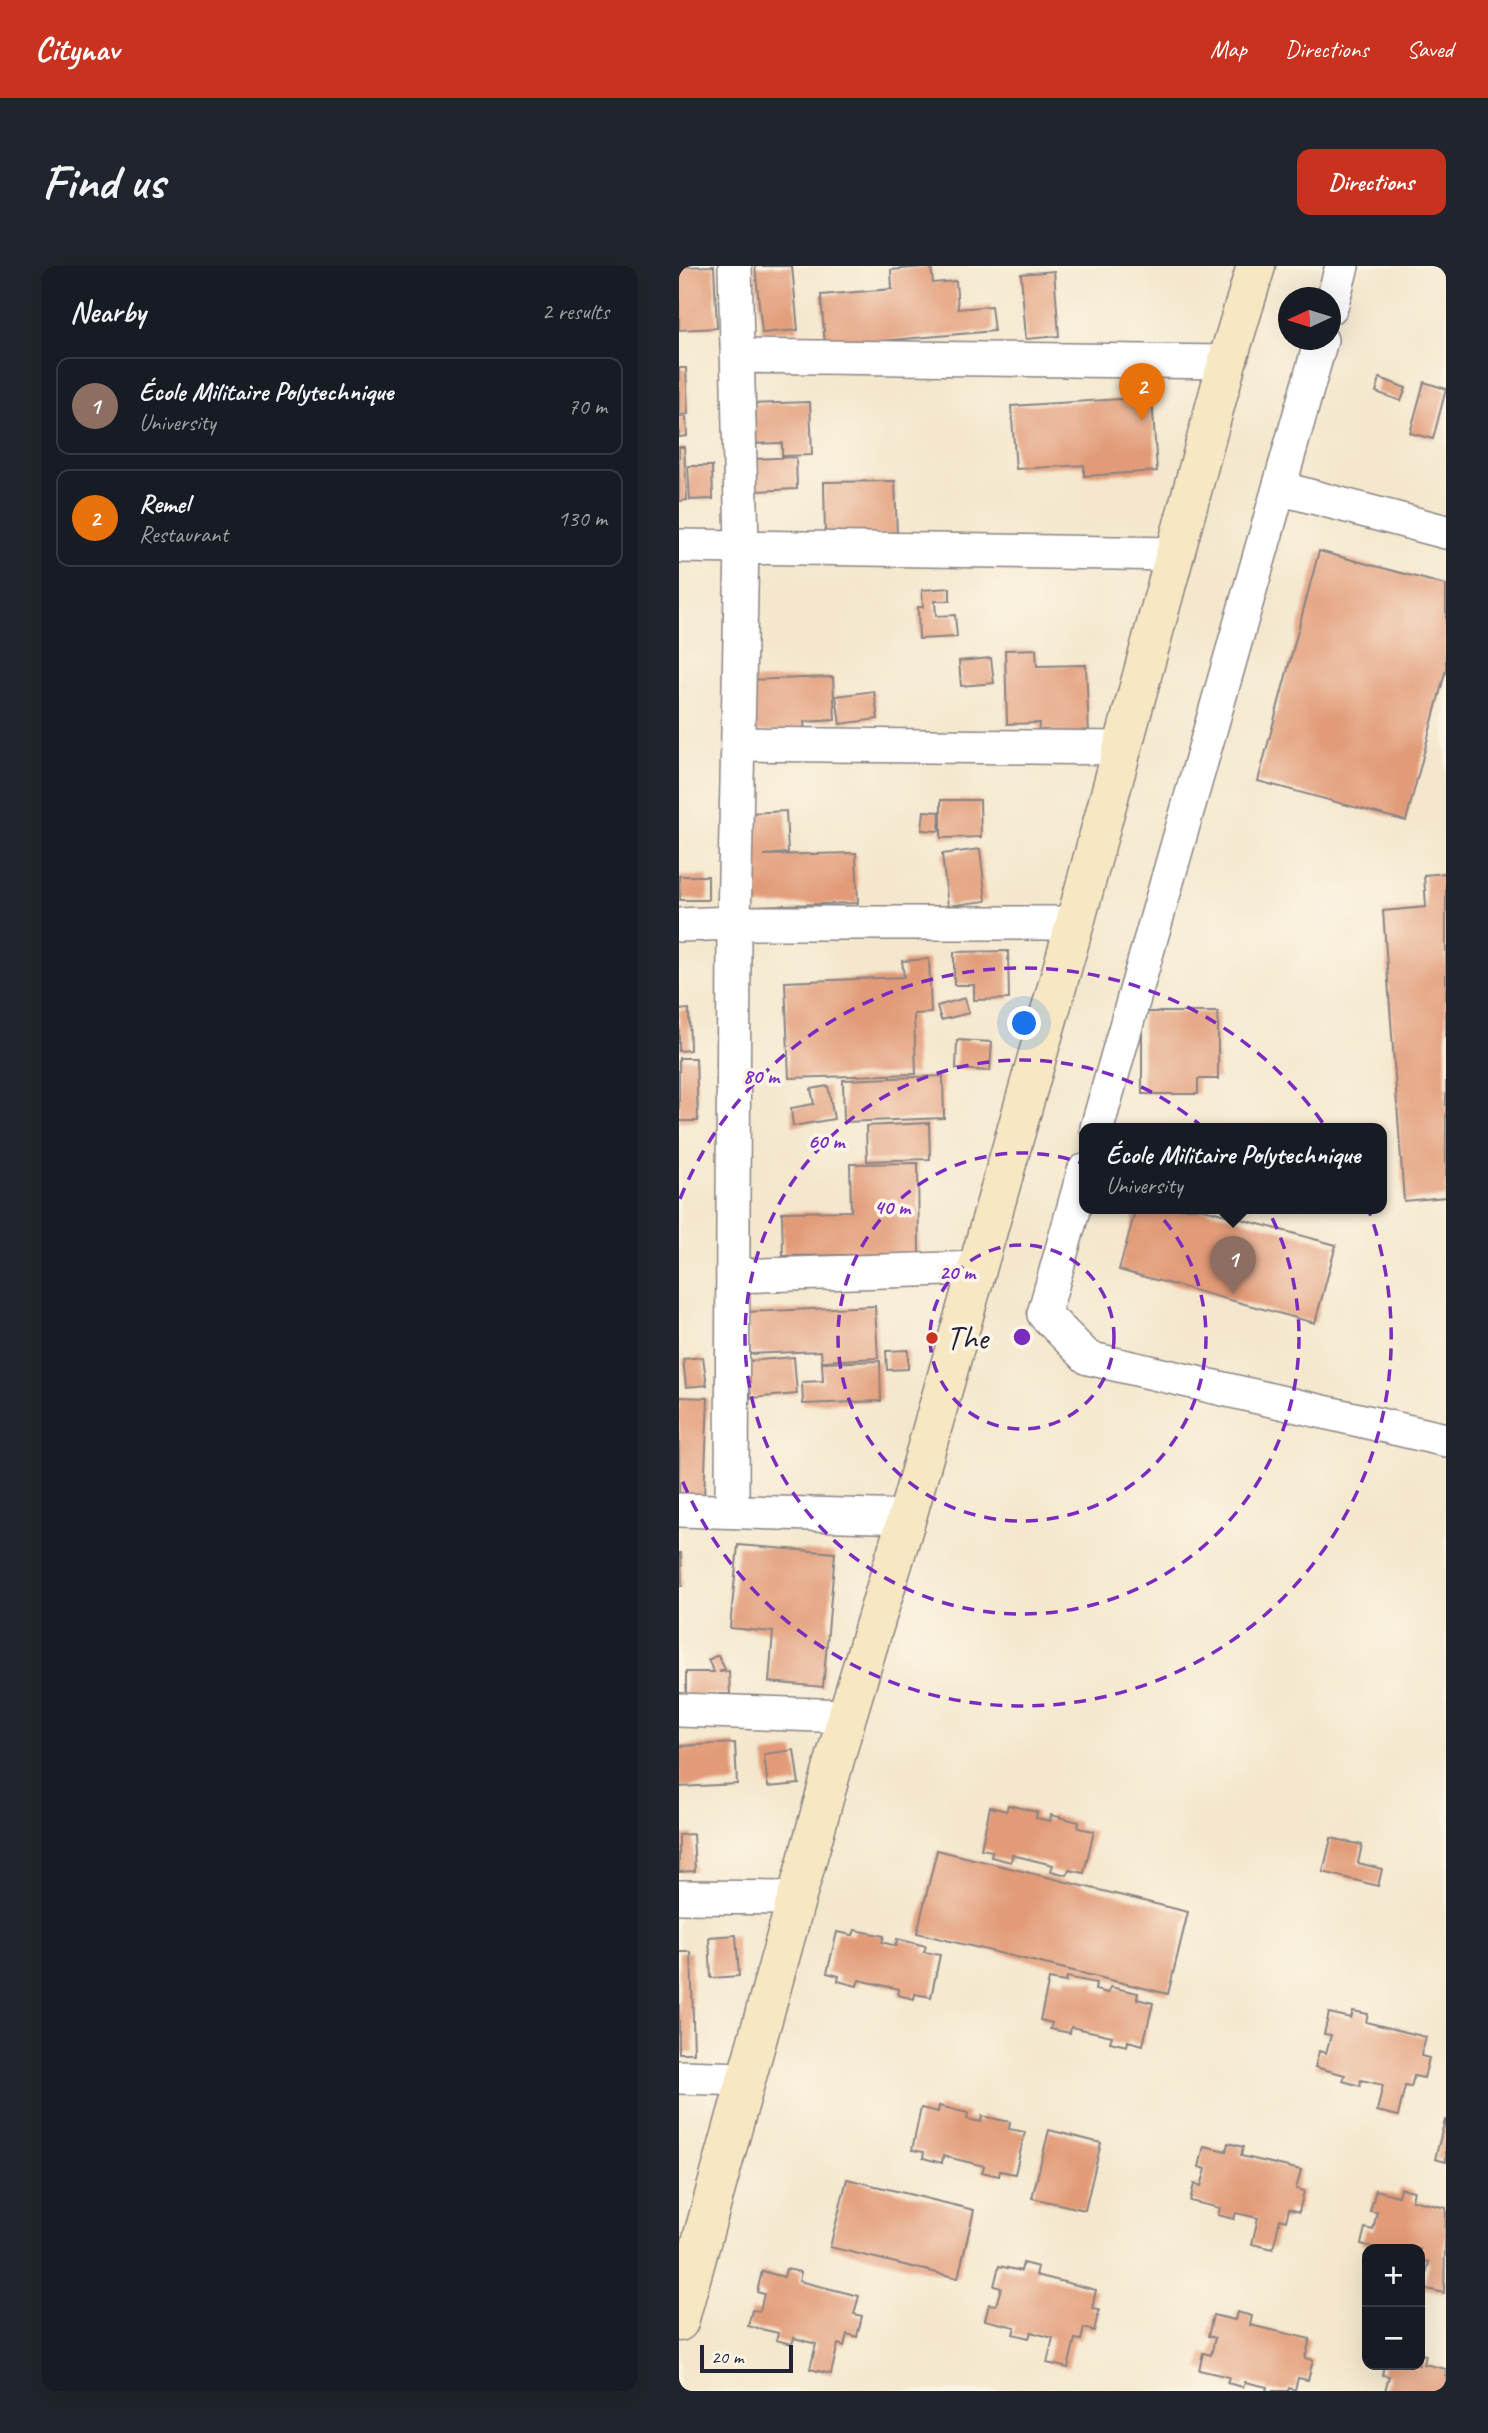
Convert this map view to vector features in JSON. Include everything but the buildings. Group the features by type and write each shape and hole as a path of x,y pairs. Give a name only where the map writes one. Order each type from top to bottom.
{"main road":[{"path":"679,2322 690,2242 747,2079 847,1716 907,1517 1075,923 1227,362 1256,266"}],"street":[{"path":"732,1511 734,923 741,545 735,266"},
{"path":"1336,287 1342,266"},
{"path":"1098,1123 1318,350"},
{"path":"739,356 1227,362"},
{"path":"1279,488 1446,532"},
{"path":"679,546 1175,554"},
{"path":"739,744 1122,748"},
{"path":"679,925 1075,923"},
{"path":"1079,1189 1044,1314 1088,1357 1446,1440"},
{"path":"734,1276 978,1268"},
{"path":"679,1510 907,1517"},
{"path":"679,1710 847,1716"},
{"path":"679,1897 796,1898"},
{"path":"679,2077 747,2079"}],"place":[{"name":"Remel","path":"1142,421"},
{"name":"École Militaire Polytechnique","path":"1233,1294"},
{"name":"The","path":"932,1338"}]}
